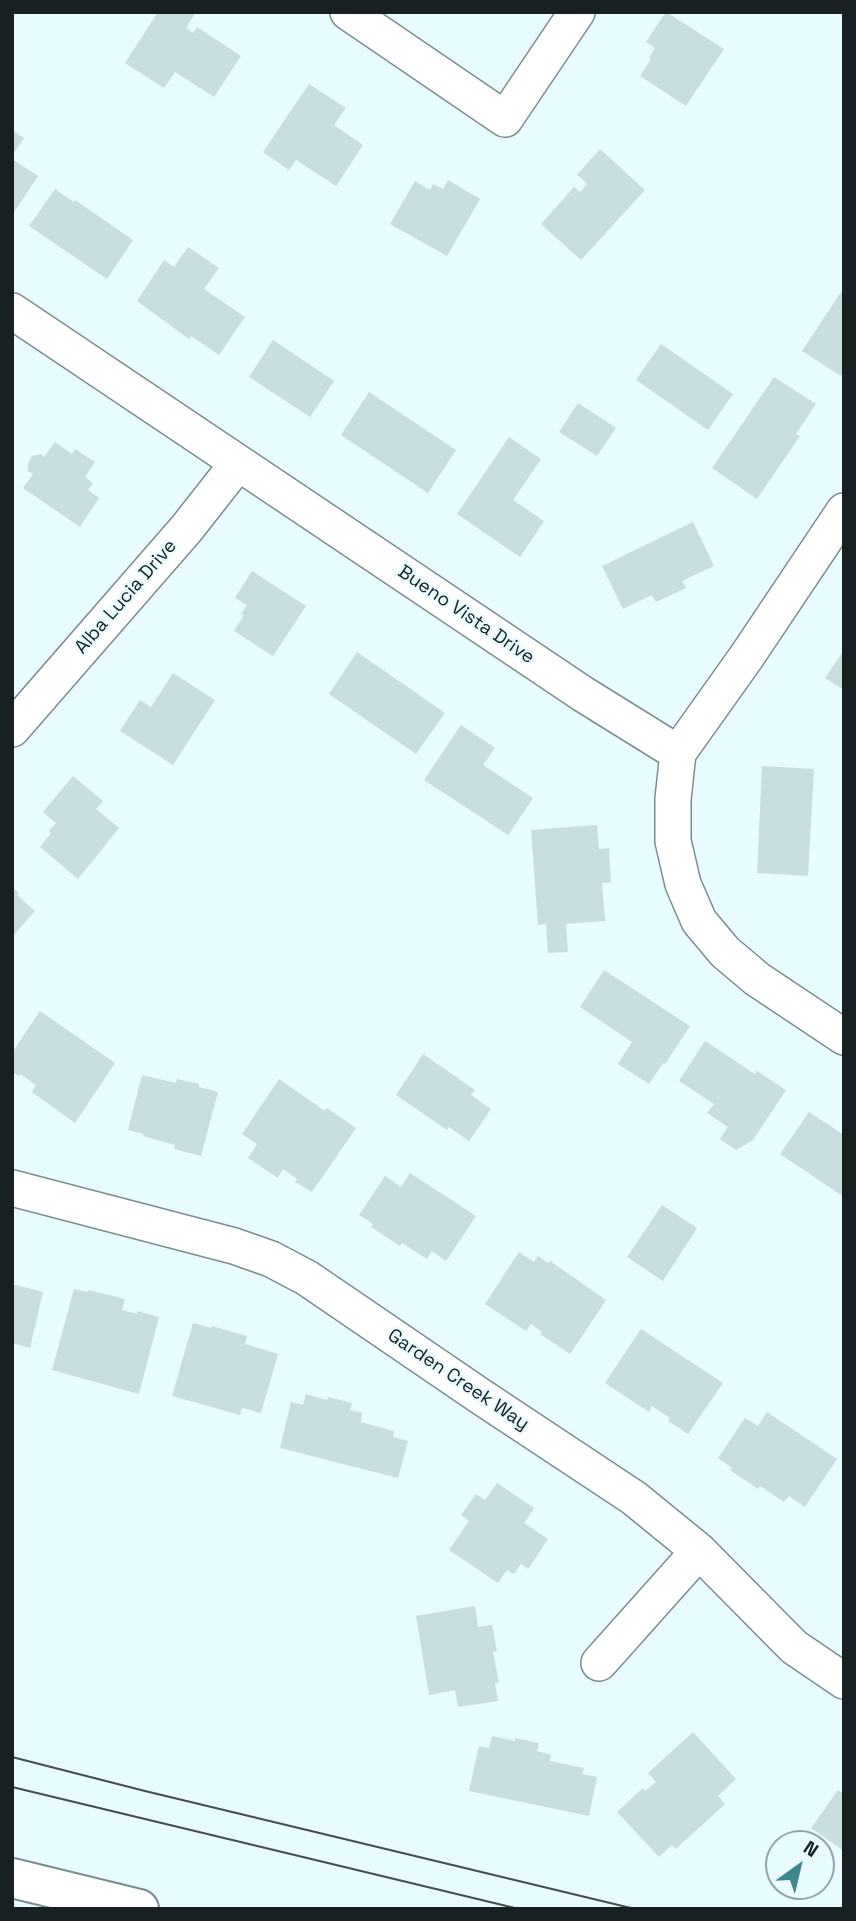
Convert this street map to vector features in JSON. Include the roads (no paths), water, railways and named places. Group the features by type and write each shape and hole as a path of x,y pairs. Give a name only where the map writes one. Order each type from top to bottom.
{"street":[{"path":"348,12 505,119 577,12"},
{"name":"Bueno Vista Drive","path":"12,311 583,694 678,753"},
{"name":"Alba Lucia Drive","path":"12,729 187,527 238,463"},
{"path":"844,511 678,753 673,799 673,841 682,884 699,921 725,952 757,979 844,1037"},
{"name":"Garden Creek Way","path":"12,1188 234,1246 271,1259 307,1278 634,1498 699,1551 794,1647 844,1681"},
{"path":"599,1663 699,1551"},
{"path":"12,1878 139,1909"}],"tram line":[{"path":"12,1757 635,1909"},
{"path":"12,1787 519,1909"}]}
